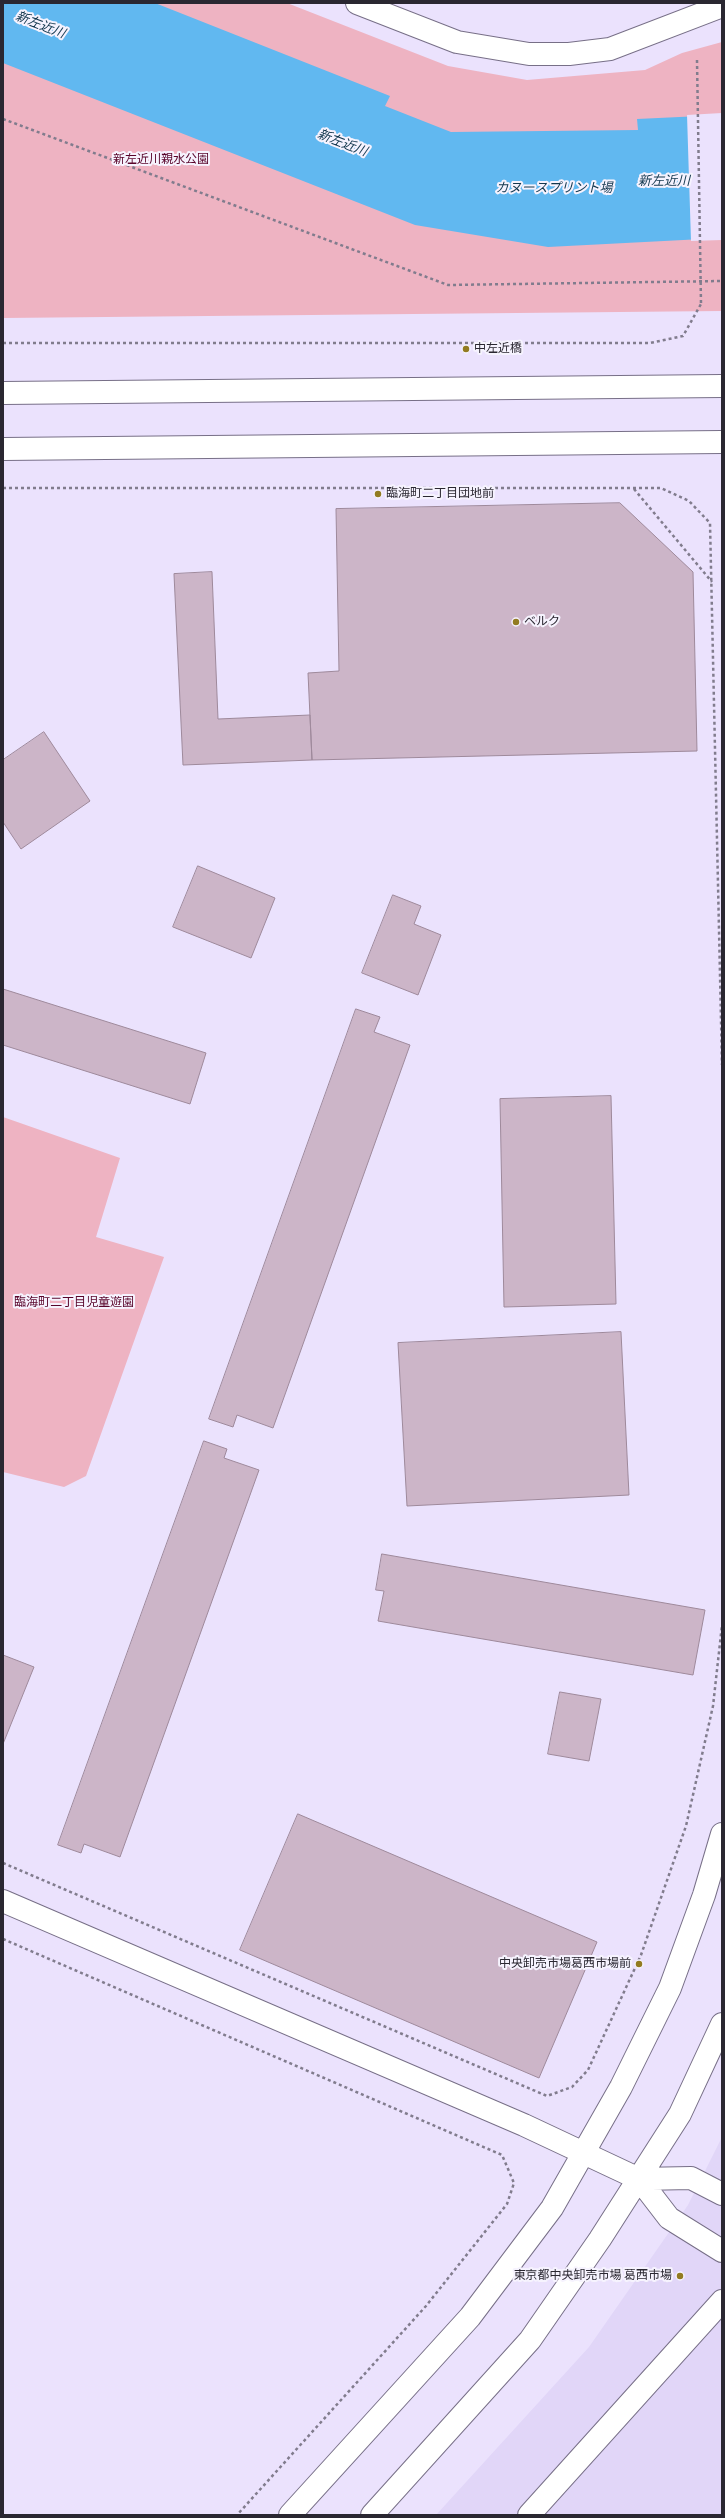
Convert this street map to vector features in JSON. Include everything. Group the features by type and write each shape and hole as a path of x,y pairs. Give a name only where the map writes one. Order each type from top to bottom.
{"street":[{"path":"357,3 457,42 529,54 569,54 610,49 722,6"},
{"path":"3,392 722,386"},
{"path":"3,449 722,442"},
{"path":"290,2515 470,2317 552,2208 621,2087 670,1988 704,1895 722,1834"},
{"path":"3,1901 524,2125 639,2179 691,2178 722,2194"},
{"path":"372,2515 530,2340 600,2239 680,2114 722,2024"},
{"path":"639,2179 669,2218 722,2251"},
{"path":"529,2515 722,2301"}],"path":[{"path":"3,343 650,343 683,336 701,304 697,60"},
{"path":"3,119 448,285 722,281"},
{"path":"3,488 661,488 689,501 710,523 722,1065"},
{"path":"634,489 712,583"},
{"path":"3,1863 547,2096 572,2087 588,2070 642,1954 686,1826 713,1706 722,1625"},
{"path":"3,1939 502,2155 514,2183 507,2204 426,2306 237,2515"}],"shaded area":[{"name":"東京都中央卸売市場 葛西市場","path":"722,2137 722,2515 436,2515 589,2347 688,2205"}],"green space":[{"name":"新左近川親水公園","path":"3,3 287,3 448,66 527,80 645,70 682,53 722,42 722,311 3,318"},
{"name":"臨海町二丁目児童遊園","path":"3,1117 120,1158 96,1237 164,1257 86,1476 64,1487 3,1472"}],"water":[{"name":"新左近川","path":"3,3 155,3 390,96 385,106 451,132 638,130 637,119 722,115 722,238 548,247 415,225 3,63"}],"pier":[{"path":"722,113 722,240 691,241 687,115"}],"building":[{"name":"ベルク","path":"620,503 693,572 697,751 312,760 308,673 339,671 336,509"},
{"path":"212,572 218,719 310,715 312,760 183,765 174,574"},
{"path":"44,732 90,801 21,849 3,822 3,760"},
{"path":"198,866 275,898 251,958 173,927"},
{"path":"393,895 421,906 414,924 441,935 418,995 362,973"},
{"path":"3,989 206,1053 190,1104 3,1045"},
{"path":"356,1009 380,1017 374,1032 410,1045 273,1428 237,1415 233,1427 209,1419"},
{"path":"611,1096 616,1304 504,1307 500,1099"},
{"path":"621,1332 629,1495 407,1506 398,1343"},
{"path":"204,1441 227,1449 224,1458 259,1470 120,1857 84,1844 81,1853 58,1845"},
{"path":"382,1554 705,1610 693,1675 378,1621 384,1591 376,1590"},
{"path":"3,1655 34,1667 3,1744"},
{"path":"560,1692 601,1699 589,1761 548,1754"},
{"path":"298,1814 597,1942 539,2078 240,1950"}],"place":[{"name":"中左近橋","path":"466,349"},
{"name":"臨海町二丁目団地前","path":"378,494"},
{"name":"ベルク","path":"516,622"},
{"name":"中央卸売市場葛西市場前","path":"639,1964"},
{"name":"東京都中央卸売市場 葛西市場","path":"680,2276"}],"water label":[{"name":"カヌースプリント場","path":"554,189"}]}
